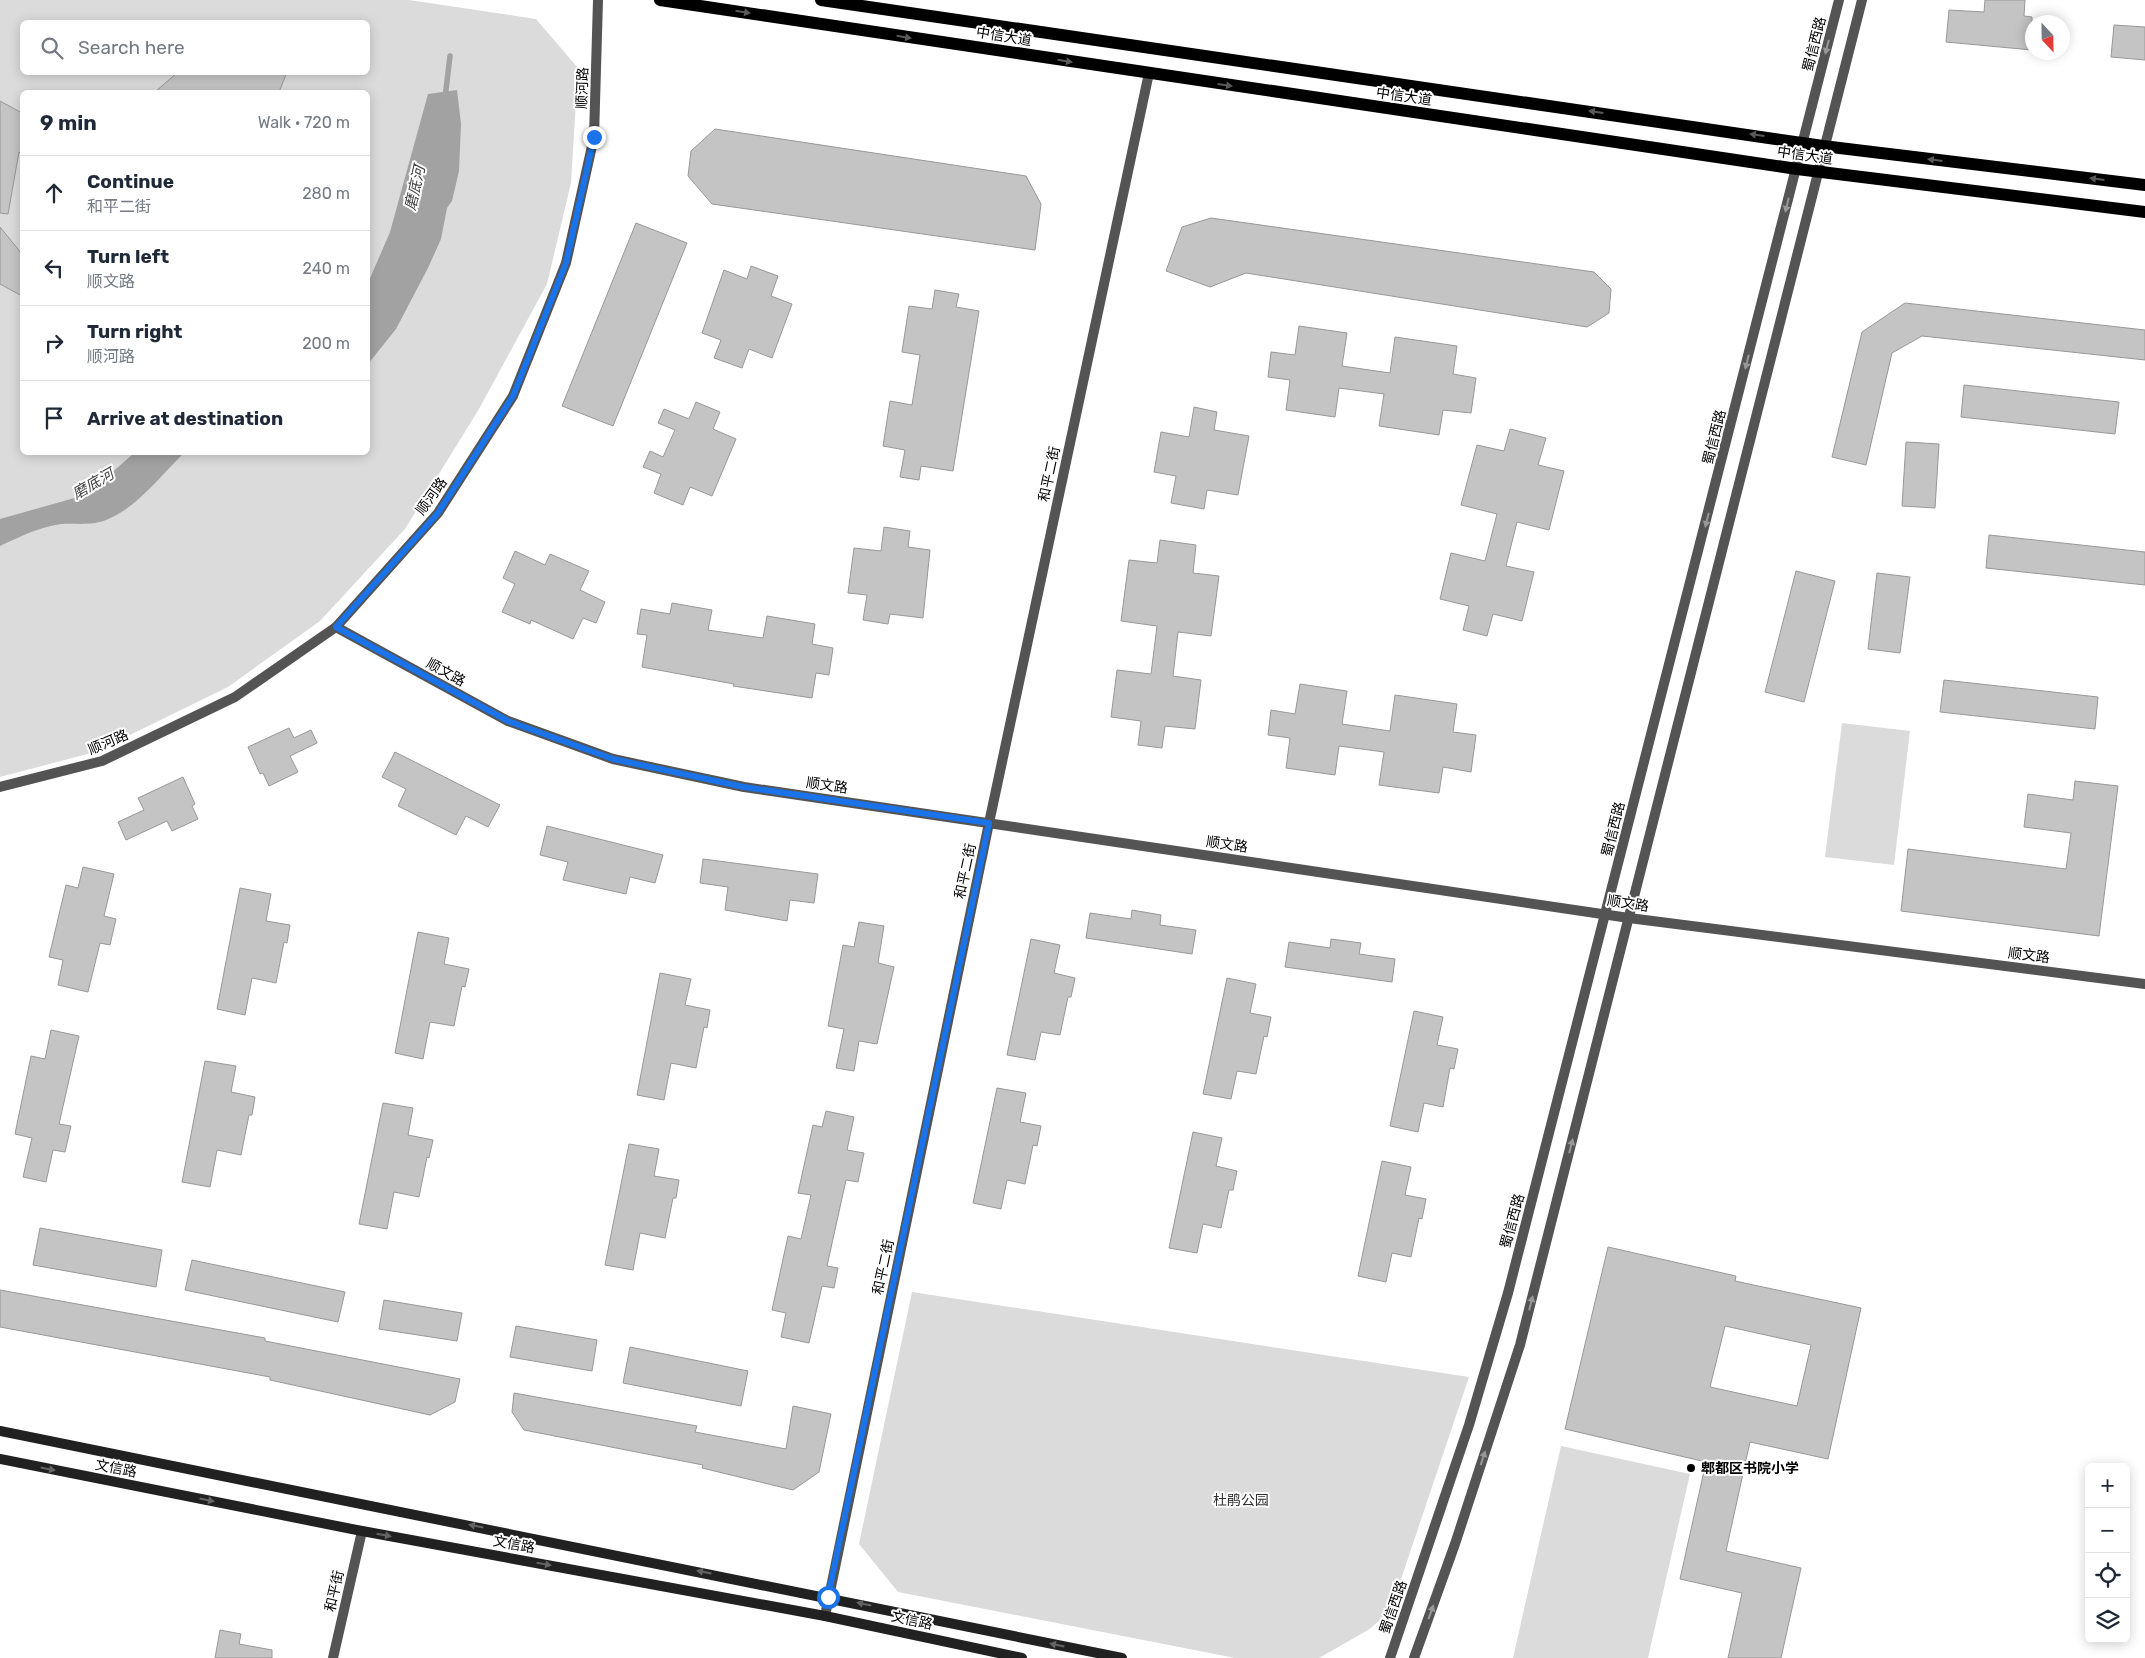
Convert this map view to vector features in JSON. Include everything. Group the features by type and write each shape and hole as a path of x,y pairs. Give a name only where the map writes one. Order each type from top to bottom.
{"main road":[{"name":"中信大道","path":"660,0 1817,172 2145,212"},
{"name":"中信大道","path":"821,0 1823,146 2145,185"},
{"path":"0,1431 1122,1658"},
{"name":"文信路","path":"0,1459 362,1530 825,1616 1022,1658"}],"street":[{"name":"顺河路","path":"0,788 102,761 235,697 336,627 438,513 513,396 566,263 594,137 598,0"},
{"name":"蜀信西路","path":"1390,1658 1469,1425 1505,1302 1839,0"},
{"path":"1414,1658 1455,1544 1520,1345 1823,146 1862,0"},
{"name":"和平二街","path":"825,1616 989,823 1148,73"},
{"name":"顺文路","path":"336,627 508,721 613,759 744,787 1606,913 1629,918 2145,984"},
{"name":"和平街","path":"333,1658 362,1530"}],"green space":[{"path":"0,0 409,0 536,19 578,68 571,183 547,284 479,409 405,529 320,621 228,687 95,752 0,777"},
{"path":"1842,723 1910,731 1894,865 1825,857"},
{"name":"杜鹃公园","path":"912,1292 1469,1377 1390,1612 1368,1630 1319,1658 1235,1658 898,1592 859,1544"},
{"path":"1561,1446 1690,1474 1648,1658 1513,1658"}],"water":[{"path":"457,90 461,124 459,171 452,201 447,208 441,239 428,268 396,329 370,362 370,278 390,232 428,94"},
{"path":"132,455 182,455 148,491 117,515 94,523 61,524 45,527 0,546 0,519 78,497 107,477"}],"building":[{"path":"1985,0 2025,0 2025,49 1946,42 1949,10 1984,12"},
{"path":"2114,25 2145,27 2145,60 2111,57"},
{"path":"175,75 286,75 280,90 157,90"},
{"path":"0,101 20,112 20,153 8,214 0,213"},
{"path":"715,129 1026,176 1041,204 1035,250 712,204 688,176 691,151"},
{"path":"1211,218 1594,272 1611,289 1609,313 1587,327 1246,273 1210,287 1166,271 1182,227"},
{"path":"636,223 687,243 613,426 562,406"},
{"path":"0,227 20,252 20,295 0,284"},
{"path":"751,266 778,276 771,296 792,304 772,358 749,349 742,368 714,358 721,340 702,333 724,270 747,279"},
{"path":"935,290 959,294 956,307 979,311 953,471 921,466 919,480 900,477 905,450 883,446 890,401 912,405 920,355 902,352 909,306 932,309"},
{"path":"1905,303 2145,330 2145,360 1922,336 1892,353 1866,465 1832,457 1862,332"},
{"path":"1299,326 1347,333 1342,366 1390,373 1395,337 1457,346 1453,374 1476,378 1471,413 1443,410 1439,435 1379,426 1384,394 1339,388 1335,417 1286,410 1290,380 1268,377 1271,352 1295,355"},
{"path":"1964,385 2119,402 2115,434 1961,417"},
{"path":"696,402 720,412 713,429 736,439 712,496 690,487 683,505 654,493 661,474 643,467 650,451 663,457 675,430 658,423 664,409 689,419"},
{"path":"1194,407 1217,412 1214,430 1249,436 1238,495 1207,490 1204,509 1171,503 1176,476 1154,472 1161,432 1189,437"},
{"path":"1510,429 1546,438 1538,465 1564,471 1549,530 1517,522 1506,566 1534,572 1522,621 1493,614 1487,636 1463,630 1469,606 1440,599 1451,553 1485,561 1497,514 1461,505 1477,445 1504,451"},
{"path":"1906,442 1939,444 1935,508 1902,506"},
{"path":"884,527 910,531 908,547 930,550 923,618 890,614 888,624 863,620 867,595 848,593 854,548 881,551"},
{"path":"1989,535 2145,552 2145,585 1986,568"},
{"path":"1160,540 1196,545 1193,573 1219,576 1211,636 1178,632 1173,676 1201,680 1195,729 1165,726 1162,748 1138,745 1141,721 1111,717 1117,670 1151,674 1157,626 1121,621 1129,560 1157,563"},
{"path":"515,551 545,565 550,554 589,571 580,590 605,602 596,623 583,618 573,639 531,620 530,624 502,612 515,584 503,578"},
{"path":"1796,571 1835,581 1804,702 1765,692"},
{"path":"1877,573 1910,577 1900,653 1868,649"},
{"path":"672,603 712,610 708,630 763,638 767,616 815,624 812,644 833,648 829,675 816,673 812,698 733,686 734,684 642,667 647,635 637,634 641,609 670,614"},
{"path":"1944,680 2098,697 2095,729 1940,712"},
{"path":"1300,684 1347,691 1342,724 1390,731 1395,695 1457,704 1453,732 1476,735 1471,772 1443,767 1439,793 1379,785 1384,752 1339,746 1335,775 1286,768 1290,738 1268,735 1271,710 1295,714"},
{"path":"289,728 294,738 311,730 317,743 290,756 298,772 269,786 263,773 260,774 248,747"},
{"path":"395,752 500,805 488,827 466,816 456,835 398,806 406,789 382,777"},
{"path":"183,777 195,804 192,806 198,819 172,831 167,821 126,840 118,822 144,810 138,798"},
{"path":"2075,781 2118,786 2099,936 1901,911 1908,849 2066,869 2071,833 2024,827 2028,794 2073,800"},
{"path":"547,826 663,855 655,883 630,877 626,894 563,880 568,862 540,855"},
{"path":"703,859 818,874 814,903 790,900 787,921 725,910 728,887 700,883"},
{"path":"83,867 114,874 104,916 116,919 110,945 100,943 88,992 58,985 63,960 49,957 66,885 78,888"},
{"path":"240,888 271,894 266,921 290,925 287,943 284,942 276,983 252,978 245,1015 217,1009"},
{"path":"1132,910 1161,915 1160,925 1196,930 1192,954 1086,938 1090,913 1131,919"},
{"path":"859,922 884,926 878,963 894,967 877,1044 859,1041 854,1071 836,1068 844,1029 828,1026 843,945 854,947"},
{"path":"418,932 449,938 444,964 469,969 465,987 462,986 454,1026 430,1022 423,1059 395,1053"},
{"path":"1031,939 1060,945 1054,973 1075,978 1071,997 1068,997 1060,1035 1041,1032 1035,1060 1007,1055"},
{"path":"1331,939 1361,943 1359,954 1395,959 1392,982 1285,967 1289,942 1330,948"},
{"path":"660,973 691,979 685,1005 710,1010 707,1028 704,1027 696,1068 671,1063 664,1100 637,1095"},
{"path":"1227,978 1256,984 1250,1013 1271,1017 1267,1037 1264,1036 1256,1074 1237,1071 1231,1099 1203,1094"},
{"path":"1414,1011 1443,1017 1437,1045 1458,1049 1454,1069 1450,1068 1443,1107 1424,1103 1418,1132 1390,1126"},
{"path":"51,1030 79,1036 59,1124 71,1126 65,1152 53,1150 46,1182 23,1177 32,1138 15,1134 31,1056 45,1059"},
{"path":"205,1061 236,1066 231,1092 255,1097 252,1115 249,1115 241,1155 217,1150 210,1187 182,1182"},
{"path":"997,1088 1026,1093 1020,1122 1041,1126 1037,1146 1033,1145 1025,1184 1007,1180 1001,1209 973,1203"},
{"path":"383,1103 413,1108 408,1135 433,1140 429,1158 427,1157 419,1197 394,1192 387,1229 359,1224"},
{"path":"826,1111 854,1117 847,1150 864,1153 858,1182 846,1180 827,1266 838,1268 834,1288 822,1286 809,1343 781,1337 786,1313 772,1310 788,1236 801,1239 811,1195 798,1193 813,1125 822,1127"},
{"path":"1193,1132 1222,1138 1216,1166 1237,1171 1233,1190 1229,1190 1221,1228 1203,1224 1197,1253 1169,1248"},
{"path":"629,1144 659,1149 654,1176 679,1180 676,1198 673,1198 665,1238 640,1233 633,1270 605,1265"},
{"path":"1382,1161 1411,1167 1405,1195 1426,1199 1422,1219 1419,1218 1411,1257 1392,1253 1386,1282 1358,1276"},
{"path":"40,1228 162,1250 156,1287 33,1265"},
{"path":"1608,1247 1736,1276 1735,1281 1861,1308 1828,1459 1750,1442 1726,1551 1801,1568 1781,1658 1728,1658 1742,1593 1680,1579 1706,1462 1565,1429","holes":["1725,1326 1811,1345 1797,1406 1710,1387"]},
{"path":"192,1260 345,1292 338,1322 185,1290"},
{"path":"0,1290 265,1338 265,1341 460,1379 455,1402 430,1415 270,1380 270,1377 0,1327"},
{"path":"384,1300 462,1313 457,1341 379,1329"},
{"path":"516,1326 597,1340 592,1371 510,1357"},
{"path":"630,1347 748,1371 741,1406 623,1383"},
{"path":"514,1393 697,1426 695,1432 786,1449 793,1406 831,1414 819,1472 793,1490 702,1468 703,1465 524,1430 512,1412"},
{"path":"220,1630 241,1634 239,1644 272,1650 272,1658 215,1658"}],"waterway":[{"name":"磨底河","path":"445,98 450,56"}],"place":[{"name":"郫都区书院小学","path":"1691,1468"}],"route":[{"path":"594,137 566,263 513,396 438,513 336,627 508,721 613,759 744,787 989,823 828,1597"}]}
